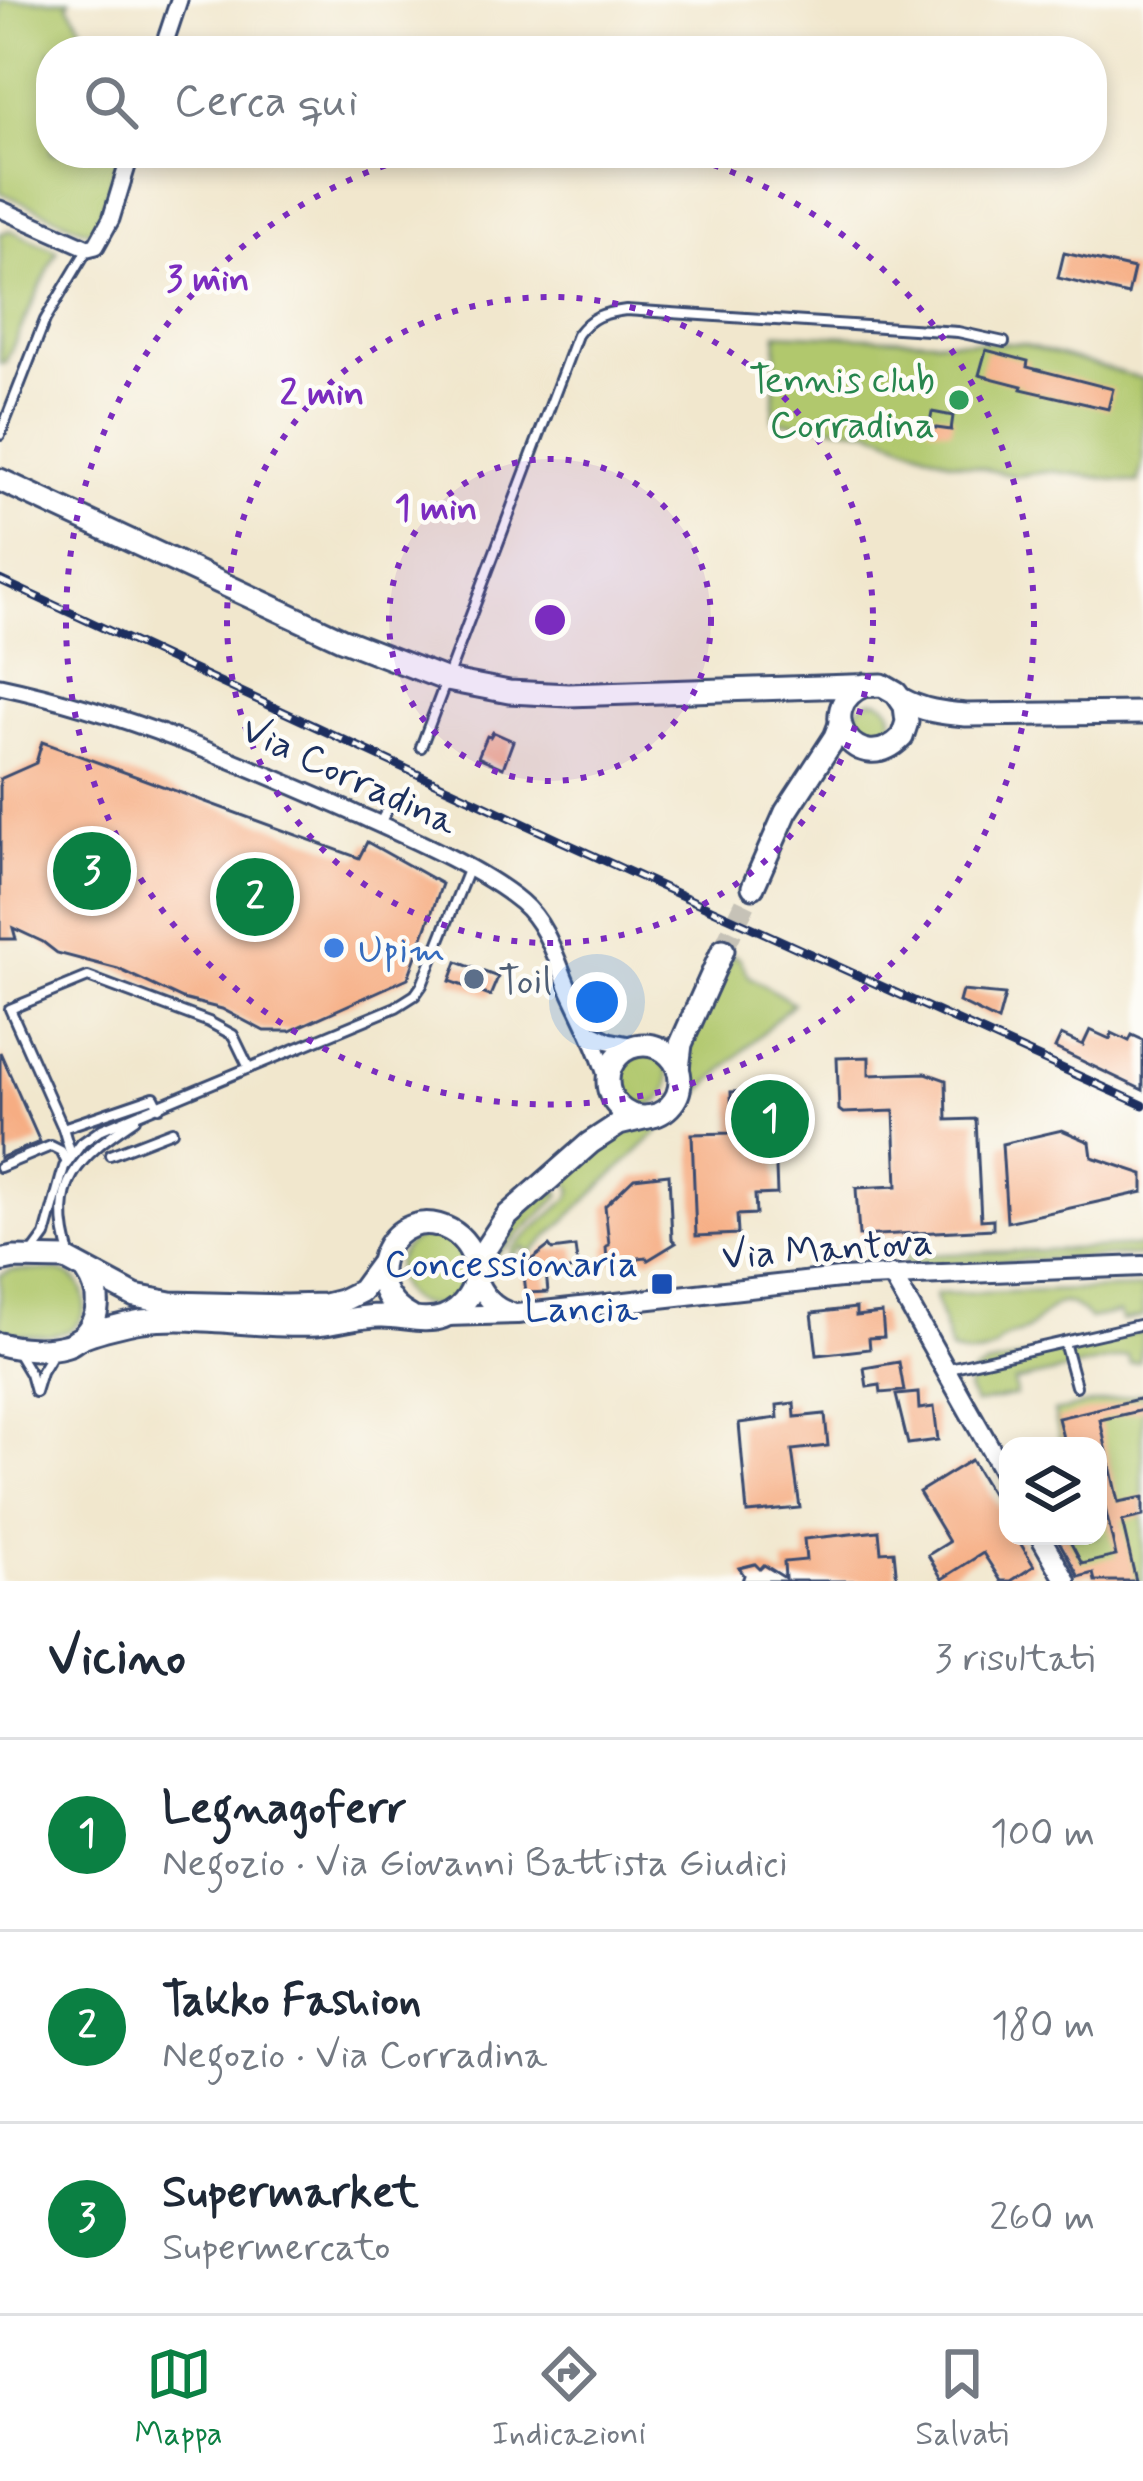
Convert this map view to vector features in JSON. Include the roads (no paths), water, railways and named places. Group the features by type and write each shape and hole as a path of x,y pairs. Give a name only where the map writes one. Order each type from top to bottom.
{"main road":[{"path":"0,480 320,630 447,680 509,692 568,695 865,685 889,688 917,707 967,716"},
{"path":"752,887 786,812 840,721 845,700 865,685"},
{"path":"801,689 823,700 848,740 861,750"},
{"path":"902,699 908,714 902,737"},
{"path":"811,775 834,759 861,750 884,751 939,719 1143,713"},
{"path":"446,1316 469,1296 475,1271 507,1216 590,1143 619,1124 663,1112 678,1093 681,1044 723,950"},
{"path":"590,1143 602,1125 609,1070 615,1059 624,1051 666,1041 693,1014"},
{"path":"642,1045 667,1053 678,1069"},
{"path":"609,1088 623,1110 652,1116"},
{"path":"11,1256 58,1258 124,1290 171,1303 325,1305 361,1292 401,1232 426,1224 452,1231 507,1216"},
{"path":"452,1231 467,1245 475,1271"},
{"path":"380,1265 390,1302 411,1317"},
{"path":"79,1266 96,1288 98,1306 83,1336"},
{"name":"Via Mantova","path":"7,1346 68,1345 83,1336 142,1322 316,1325 377,1316 446,1316"}],"street":[{"path":"167,36 179,0"},
{"path":"0,208 88,248 96,246 104,236 126,168"},
{"name":"Via Corradina","path":"0,686 57,698 199,746 380,825 468,868 522,903 543,927 590,1031 609,1088"},
{"path":"590,1031 609,1041 642,1045"},
{"name":"Via Mantova","path":"446,1316 517,1314 840,1278 1143,1267"},
{"path":"475,1271 484,1295 501,1310 517,1314"},
{"path":"892,1275 999,1464"},
{"path":"1045,1545 1066,1581"}],"lane":[{"path":"0,435 45,320 88,248"},
{"path":"421,747 577,335 588,320 626,310 958,332 1004,342"},
{"path":"380,825 393,799"},
{"path":"11,1256 45,1236 69,1159 102,1129 415,995 468,868"},
{"path":"69,1159 63,1128 10,1009 88,977 233,1035 249,1069"},
{"path":"63,1128 154,1097 159,1107"},
{"path":"79,1266 62,1231 70,1179 80,1160 97,1144 146,1112"},
{"path":"110,1156 172,1131"},
{"path":"0,1167 51,1146 69,1159"},
{"path":"945,1369 1143,1324"},
{"path":"1064,1342 1076,1386"},
{"path":"7,1346 30,1374 35,1392 55,1347"}],"tunnel":[{"path":"723,950 753,887"}],"railway":[{"path":"0,580 1143,1105"}],"place":[{"name":"Tennis club Corradina","path":"959,400"},
{"name":"Supermarket","path":"92,871"},
{"name":"Takko Fashion","path":"255,897"},
{"name":"Upim","path":"334,948"},
{"name":"Toil","path":"474,979"},
{"name":"Legnagoferr","path":"770,1119"},
{"name":"Concessionaria Lancia","path":"662,1284"}]}
